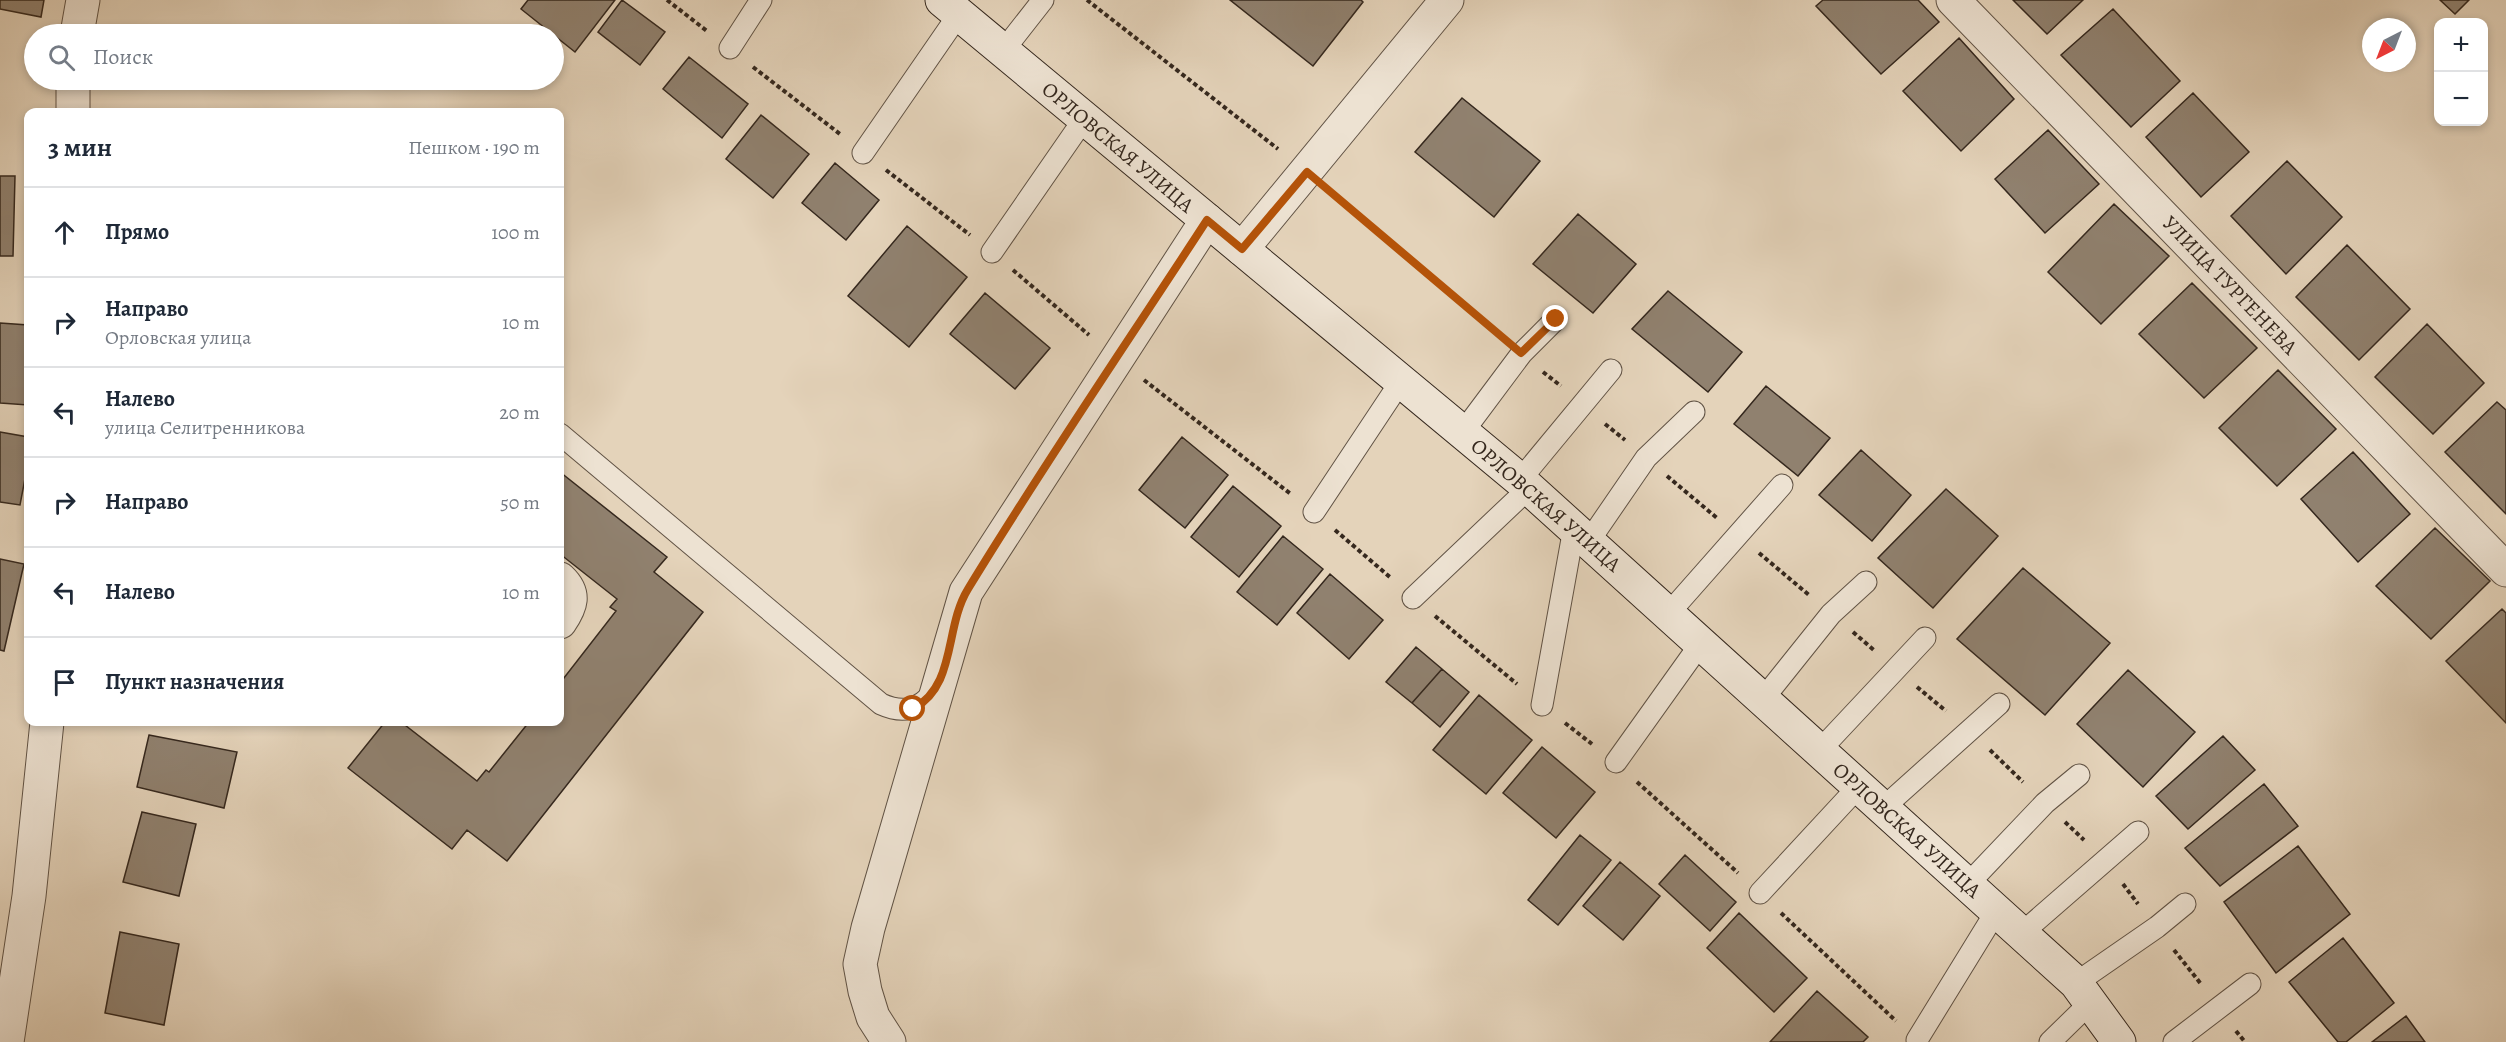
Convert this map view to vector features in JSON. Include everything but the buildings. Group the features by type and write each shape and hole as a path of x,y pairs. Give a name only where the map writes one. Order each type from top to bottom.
{"street":[{"path":"79,24 83,0"},
{"path":"1242,249 1447,0"},
{"name":"УЛИЦА ТУРГЕНЕВА","path":"1953,0 2506,570"},
{"name":"ОРЛОВСКАЯ УЛИЦА","path":"950,7 1525,484 2022,933 2083,993 2120,1042"},
{"path":"73,108 74,90"},
{"path":"889,1042 873,1017 860,964 868,928 966,592 1207,220"},
{"path":"564,584 570,592 571,601 564,614"},
{"path":"8,1042 29,896 47,726"}],"lane":[{"path":"730,48 761,0"},
{"path":"1003,51 1043,0"},
{"path":"863,153 950,7"},
{"path":"992,252 1084,119"},
{"path":"1463,432 1521,353 1556,319"},
{"path":"1413,598 1525,484 1582,404 1611,370"},
{"path":"1314,512 1401,381"},
{"path":"1542,705 1582,535 1646,458 1694,412"},
{"path":"564,437 880,704 893,710 913,709 927,701 938,688"},
{"path":"1669,614 1782,485"},
{"path":"1763,699 1831,614 1866,582"},
{"path":"1820,750 1925,638"},
{"path":"1616,762 1701,643"},
{"path":"1883,808 1971,732 1999,704"},
{"path":"1968,884 2045,803 2079,775"},
{"path":"1760,893 1859,786"},
{"path":"2022,933 2103,859 2138,832"},
{"path":"2050,1042 2083,993 2185,904"},
{"path":"1917,1040 1997,910"},
{"path":"2174,1042 2250,984"}],"path":[{"path":"667,0 992,252 1117,359"},
{"path":"1087,0 1307,172 1971,732 2103,859 2245,1042"}],"route":[{"path":"913,709 927,701 938,688 966,592 1207,220 1242,249 1307,172 1521,353 1556,319"}]}
